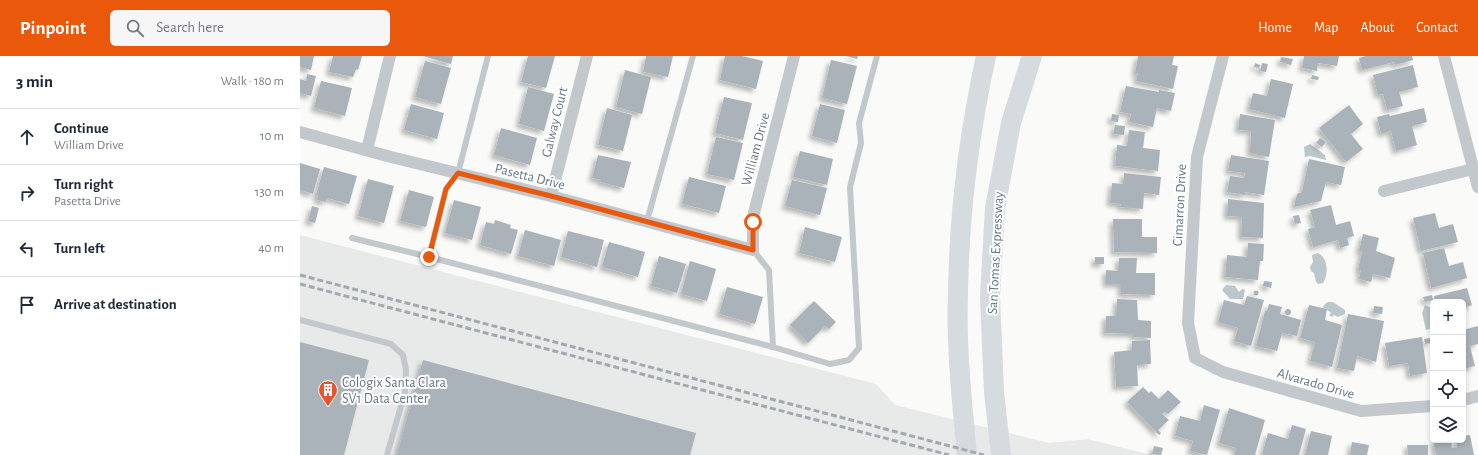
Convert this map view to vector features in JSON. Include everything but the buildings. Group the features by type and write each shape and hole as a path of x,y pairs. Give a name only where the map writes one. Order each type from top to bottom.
{"highway":[{"path":"967,455 960,384 958,295 962,207 976,104 986,56"},
{"name":"San Tomas Expressway","path":"1001,455 994,392 990,297 995,208 1011,123 1032,56"}],"street":[{"path":"367,150 390,56"},
{"name":"Galway Court","path":"551,196 587,56"},
{"name":"William Drive","path":"753,250 752,217 794,56"},
{"name":"Cimarron Drive","path":"1195,358 1188,323 1197,157 1223,56"},
{"path":"1444,56 1478,187"},
{"name":"Pasetta Drive","path":"300,132 647,221 753,250"},
{"path":"1384,191 1473,169"},
{"name":"Alvarado Drive","path":"1195,358 1224,372 1360,411 1430,406"},
{"path":"1466,399 1478,396"}],"lane":[{"path":"429,257 446,189 458,173 488,56"},
{"path":"647,221 693,56"},
{"path":"352,238 773,347 830,364 849,360 859,348 850,187 861,143 859,123 877,56"},
{"path":"753,250 769,270 773,347"},
{"path":"300,320 391,344 403,355 406,370 405,392 387,455"}],"shaded area":[{"path":"1310,144 1325,155 1326,160 1310,156 1305,157 1304,147"},
{"path":"300,235 876,384 895,405 1049,443 1088,439 1151,455 300,455"},
{"path":"1318,253 1326,262 1327,271 1323,283 1318,284 1310,267 1313,262 1312,255"},
{"path":"1226,285 1235,286 1239,292 1242,289 1245,290 1243,299 1230,299 1222,290"},
{"path":"1328,302 1333,302 1345,310 1345,314 1338,317 1334,315 1332,317 1329,315 1331,313 1323,307"},
{"path":"1425,305 1430,308 1430,329 1426,330 1422,313"}],"railway":[{"path":"300,275 984,455"},
{"path":"300,284 949,455"}],"place":[{"name":"Cologix Santa Clara SV1 Data Center","path":"328,407"}],"route":[{"path":"429,257 446,189 458,173 647,221 753,250 753,222"}]}
